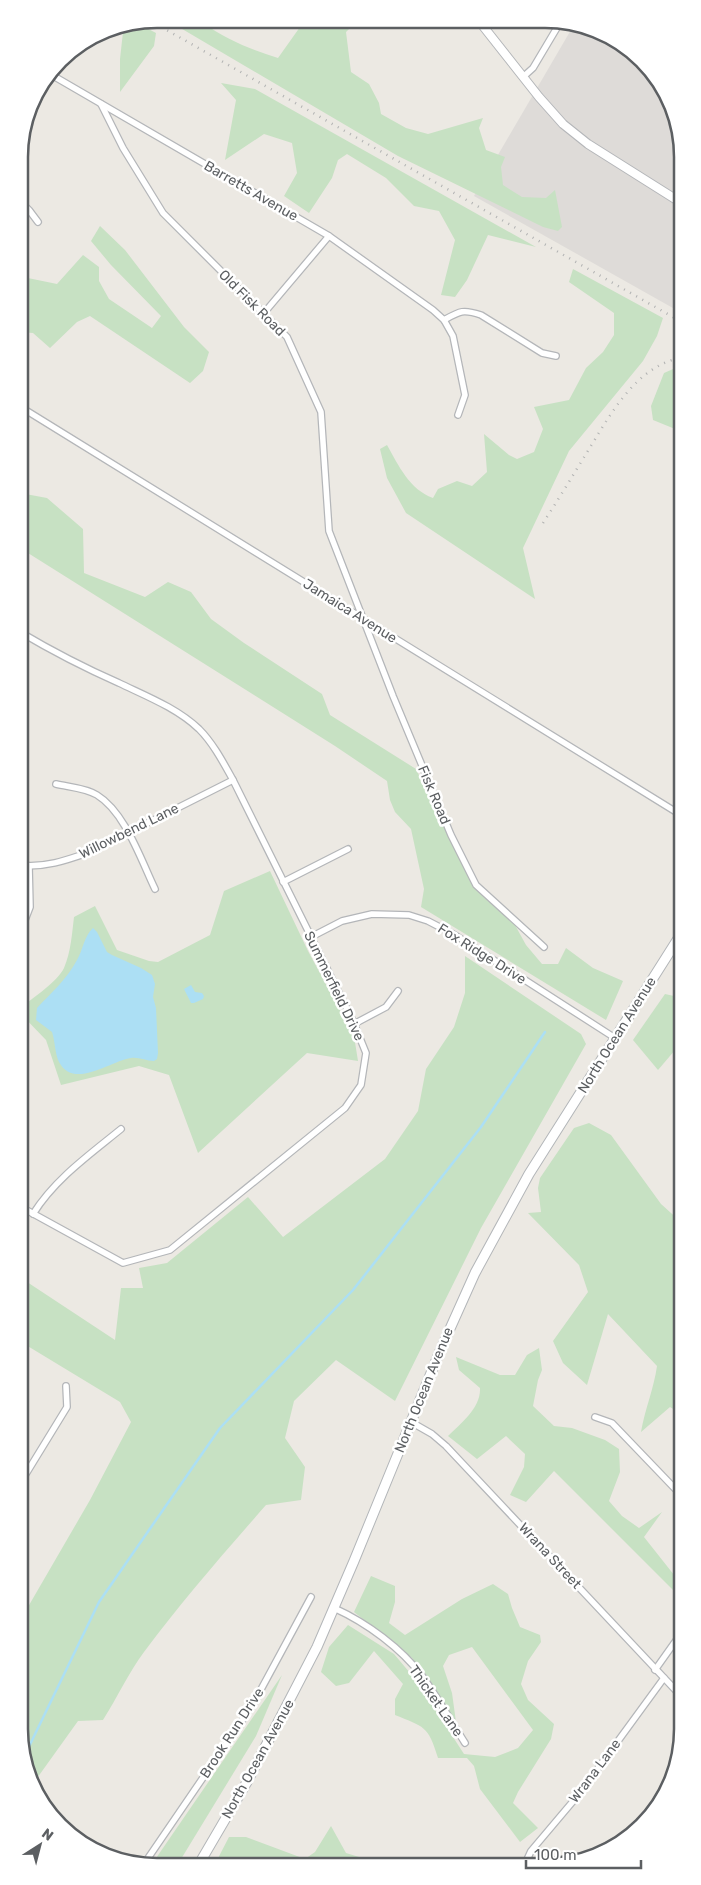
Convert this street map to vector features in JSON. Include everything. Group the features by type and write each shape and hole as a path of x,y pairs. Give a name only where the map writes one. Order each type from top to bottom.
{"main road":[{"name":"North Ocean Avenue","path":"203,1858 272,1736 334,1608 455,1316 488,1248 529,1174 674,946"}],"street":[{"path":"485,28 547,107 571,131 674,198"},
{"path":"524,77 533,68 557,28"},
{"name":"Barretts Avenue","path":"55,77 330,236 434,310 444,320 454,336 465,395 458,415"},
{"name":"Old Fisk Road","path":"100,104 123,148 162,213 288,337 321,412 329,531 362,618"},
{"path":"28,209 38,222"},
{"path":"264,313 330,236"},
{"path":"444,320 460,311 471,312 481,316 542,353 556,356"},
{"name":"Jamaica Avenue","path":"28,411 674,810"},
{"name":"Fisk Road","path":"362,618 451,835 476,885 544,948"},
{"name":"Summerfield Drive","path":"28,637 45,648 150,698 185,717 199,729 215,748 233,780 311,937 354,1024 366,1053 361,1085 345,1108 170,1250 123,1263 28,1211"},
{"name":"Willowbend Lane","path":"29,866 66,861 90,852 233,780"},
{"path":"56,784 95,794 108,803 128,833 156,889"},
{"path":"283,882 348,849"},
{"path":"28,912 30,907 29,866"},
{"name":"Fox Ridge Drive","path":"311,937 342,922 372,914 409,915 422,919 455,935 615,1038"},
{"path":"354,1024 386,1007 398,991"},
{"path":"33,1214 44,1196 59,1180 121,1129"},
{"path":"28,1471 67,1407 66,1386"},
{"path":"595,1417 612,1423 673,1487"},
{"name":"Wrana Street","path":"411,1422 432,1434 446,1446 673,1688"},
{"name":"Brook Run Drive","path":"149,1857 252,1706 311,1597"},
{"name":"Thicket Lane","path":"334,1608 379,1635 402,1655 422,1676 465,1743"},
{"path":"655,1670 673,1645"},
{"name":"Wrana Lane","path":"528,1858 531,1851 580,1793 664,1678"}],"shaded area":[{"path":"571,30 586,34 616,49 636,65 647,78 664,107 671,131 674,157 674,309 474,196"}],"green space":[{"path":"147,28 156,33 154,46 120,92 120,59 123,32"},
{"path":"180,28 210,28 248,48 278,58 299,28 350,28 346,32 351,72 369,84 379,103 381,114 406,128 428,134 483,118 479,128 486,150 505,157 501,167 503,185 522,197 546,198 555,190 562,227 558,231 543,227 398,156"},
{"path":"221,83 255,89 536,247 488,235 467,280 455,297 441,295 455,240 439,211 414,206 386,178 347,154 338,160 332,178 309,213 284,196 297,173 292,143 264,134 225,160 236,100"},
{"path":"100,226 125,250 184,327 209,352 203,371 190,383 90,316 77,322 50,348 33,333 28,333 28,278 57,284 83,255 99,267 99,281 109,299 152,328 161,316 111,265 91,241"},
{"path":"573,269 663,318 657,336 643,361 569,451 523,548 535,599 406,513 387,478 380,449 387,445 400,469 411,483 417,489 433,498 438,489 457,481 472,486 487,472 484,434 509,455 517,459 534,452 543,429 534,407 569,400 586,368 603,352 614,335 614,313 569,282"},
{"path":"674,369 674,428 653,420 651,406 664,373"},
{"path":"28,494 47,498 83,529 84,573 145,597 168,582 191,592 211,619 322,694 330,715 416,769 473,887 515,925 526,945 542,964 558,964 566,948 593,968 623,981 606,1020 421,907 424,889 411,829 395,812 390,800 387,781 335,746 28,553"},
{"path":"270,871 308,951 354,1036 358,1061 307,1053 198,1153 169,1075 139,1066 61,1085 46,1040 28,1021 28,1002 51,984 64,968 70,949 74,917 95,906 117,950 149,961 158,962 210,935 224,891"},
{"path":"465,956 581,1034 586,1044 481,1228 395,1401 336,1360 294,1401 285,1438 305,1467 301,1500 266,1505 158,1633 133,1668 103,1720 78,1721 38,1778 30,1754 28,1737 28,1607 90,1500 131,1422 120,1402 28,1346 28,1283 115,1340 121,1288 143,1288 139,1268 167,1263 248,1197 283,1237 385,1159 418,1111 426,1069 454,1027 465,993"},
{"path":"665,994 673,996 673,1052 658,1070 633,1040"},
{"path":"589,1123 611,1135 661,1204 673,1215 673,1409 670,1407 641,1432 657,1366 608,1314 587,1385 563,1363 553,1341 588,1292 579,1265 528,1213 541,1212 538,1188 540,1178 574,1128"},
{"path":"539,1348 542,1370 533,1406 554,1426 572,1428 605,1440 619,1449 620,1472 609,1501 622,1516 639,1528 662,1512 644,1537 673,1574 673,1590 554,1471 526,1502 510,1495 524,1467 525,1454 506,1436 477,1459 448,1436 474,1409 480,1388 459,1370 456,1357 500,1375 515,1375 527,1355"},
{"path":"371,1576 395,1586 395,1602 389,1623 405,1635 462,1599 493,1584 508,1594 520,1627 540,1635 541,1642 528,1661 521,1684 528,1700 554,1724 551,1739 513,1803 538,1828 520,1842 480,1789 474,1766 467,1758 438,1758 431,1739 424,1729 413,1722 395,1715 395,1699 403,1684 374,1651 349,1683 336,1686 321,1672 329,1647 348,1625 394,1654 416,1680 464,1754 495,1757 518,1748 533,1730 472,1647 449,1655 443,1666 452,1693 456,1722 412,1658 354,1612"},
{"path":"282,1675 256,1736 182,1858 156,1858"},
{"path":"331,1826 346,1853 362,1858 306,1858 315,1852"},
{"path":"229,1837 246,1837 302,1858 218,1858"}],"water":[{"path":"93,928 107,952 152,975 155,984 153,997 156,1008 158,1053 157,1059 154,1061 131,1058 93,1072 74,1074 66,1070 59,1062 52,1032 36,1020 37,1008 69,973"},
{"path":"191,985 195,992 202,993 203,999 191,1003 184,989"}],"waterway":[{"path":"29,1746 99,1602 220,1428 353,1290 481,1127 545,1032"}],"railway":[{"path":"163,28 674,318"},
{"path":"543,523 624,396 649,372 664,363 674,360"}]}
